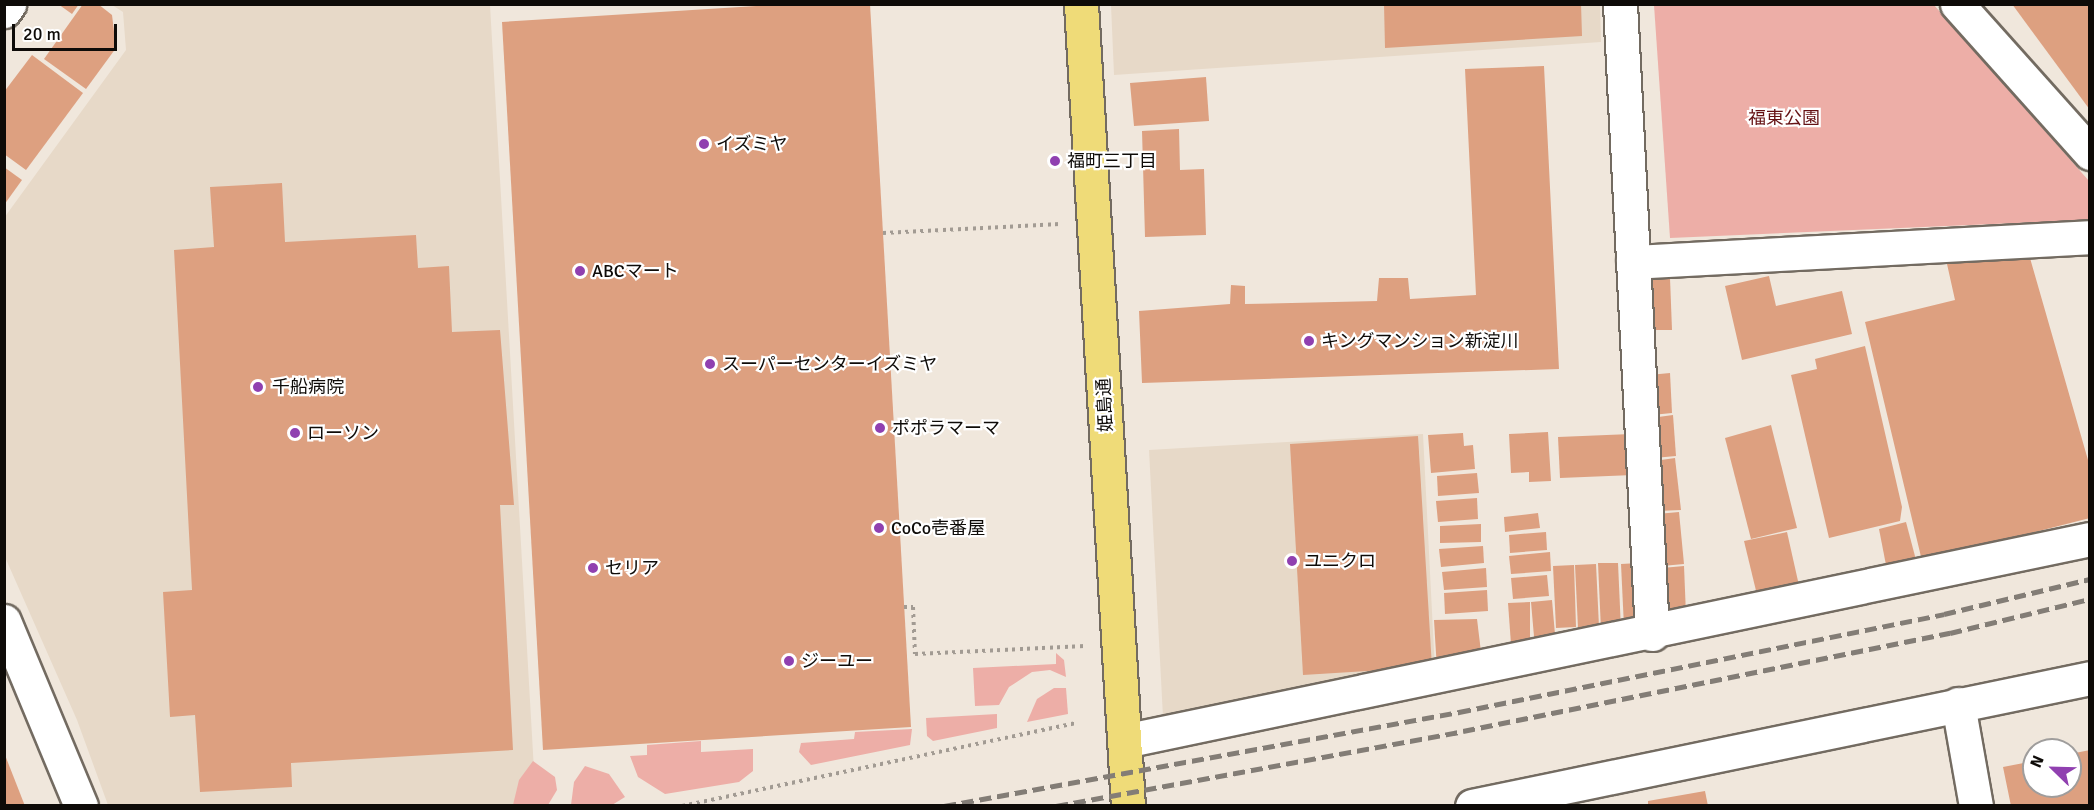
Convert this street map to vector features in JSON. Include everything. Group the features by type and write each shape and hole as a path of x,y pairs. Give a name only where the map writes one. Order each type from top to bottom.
{"main road":[{"name":"姫島通","path":"1081,4 1128,806"}],"street":[{"path":"4,11 9,4"},
{"path":"1620,4 1652,634"},
{"path":"1957,4 2090,153"},
{"path":"1633,262 2090,237"},
{"path":"1124,741 1652,634 2090,539"},
{"path":"4,621 81,806"},
{"path":"1472,806 2090,678"},
{"path":"1958,704 1976,806"}],"path":[{"path":"883,233 1061,224"},
{"path":"904,607 913,607 915,654 1086,646"},
{"path":"682,806 1077,723"}],"shaded area":[{"name":"千船病院","path":"112,5 490,5 536,805 108,805 77,720 5,557 4,218 126,50 123,12"},
{"path":"1111,5 1600,5 1601,42 1114,75"},
{"name":"ユニクロ","path":"1423,434 1435,671 1163,717 1149,450"}],"green space":[{"name":"福東公園","path":"1654,5 1934,5 2089,181 2089,220 1670,238"},
{"path":"1056,653 1064,660 1066,677 1050,670 1032,672 1009,687 999,705 975,706 973,668 1056,664"},
{"path":"1054,688 1066,688 1068,714 1027,722 1037,699"},
{"path":"997,714 997,728 933,741 927,736 926,718"},
{"path":"912,729 910,745 811,765 799,752 801,743 854,739 855,732"},
{"path":"701,741 701,752 753,749 753,771 739,782 665,794 638,777 630,756 647,755 647,745"},
{"path":"533,761 555,777 557,790 548,805 513,805 519,780"},
{"path":"585,766 609,774 625,797 612,805 571,805 574,782"}],"building":[{"path":"58,4 79,4 72,14"},
{"path":"83,4 98,4 112,15 116,48 86,89 44,59"},
{"path":"787,4 870,4 911,727 543,750 502,22"},
{"path":"1384,4 1581,4 1582,36 1385,48"},
{"path":"2012,4 2090,4 2090,110"},
{"path":"32,55 83,93 26,170 4,154 4,92"},
{"path":"1544,66 1559,369 1142,383 1139,311 1230,304 1231,285 1245,286 1245,304 1377,301 1379,278 1408,278 1410,299 1476,295 1465,69"},
{"path":"1206,77 1209,121 1134,126 1130,83"},
{"path":"1179,129 1180,170 1204,169 1206,235 1145,237 1142,131"},
{"path":"4,167 22,180 4,205"},
{"path":"282,183 285,242 416,235 418,268 449,266 452,332 500,330 514,505 500,505 513,750 291,763 292,787 200,792 195,715 170,717 163,592 192,590 174,250 214,247 210,187"},
{"path":"2030,258 2090,467 2090,518 1922,561 1865,322 1955,300 1947,264"},
{"path":"1769,276 1776,306 1842,291 1852,334 1742,360 1725,286"},
{"path":"1670,278 1672,330 1652,330 1651,279"},
{"path":"1865,346 1902,507 1900,521 1829,538 1791,375 1817,369 1815,359"},
{"path":"1670,373 1672,413 1652,415 1649,375"},
{"path":"1673,415 1676,456 1654,458 1651,418"},
{"path":"1771,425 1797,528 1751,539 1725,438"},
{"path":"1548,432 1551,481 1529,482 1529,472 1511,473 1509,434"},
{"path":"1463,433 1464,446 1473,445 1475,469 1431,473 1428,435"},
{"path":"1631,434 1633,475 1560,478 1558,437"},
{"path":"1418,436 1432,667 1303,675 1290,444"},
{"path":"1675,458 1681,510 1658,511 1654,461"},
{"path":"1477,473 1479,493 1438,496 1437,476"},
{"path":"1477,498 1478,519 1438,522 1436,501"},
{"path":"1679,512 1684,564 1662,566 1657,514"},
{"path":"1538,513 1540,528 1505,532 1504,517"},
{"path":"1906,522 1916,560 1886,565 1879,529"},
{"path":"1481,524 1481,542 1440,543 1440,526"},
{"path":"1546,532 1547,550 1510,553 1509,535"},
{"path":"1787,532 1800,590 1758,599 1744,541"},
{"path":"1483,546 1484,563 1441,567 1439,549"},
{"path":"1550,552 1551,571 1511,574 1509,556"},
{"path":"1598,563 1618,563 1621,630 1601,630"},
{"path":"1639,563 1642,607 1630,626 1624,627 1621,564"},
{"path":"1596,564 1599,627 1578,628 1575,565"},
{"path":"1574,565 1576,627 1556,628 1553,566"},
{"path":"1684,566 1686,615 1680,616 1665,608 1662,568"},
{"path":"1486,568 1487,587 1444,590 1442,572"},
{"path":"1547,575 1549,596 1513,599 1511,578"},
{"path":"1487,590 1488,611 1445,614 1444,593"},
{"path":"1552,600 1556,646 1535,648 1531,602"},
{"path":"1530,602 1530,644 1511,644 1508,603"},
{"path":"1477,619 1481,652 1437,670 1434,620"},
{"path":"2090,750 2090,806 2011,806 2003,767 2022,763 2022,798 2082,798 2082,752"},
{"path":"5,755 25,806 4,806"},
{"path":"1705,791 1708,806 1648,806 1648,801"}],"railway":[{"path":"944,806 1459,712 1944,614 2090,579"},
{"path":"1056,806 1463,731 1950,633 2090,599"}],"place":[{"name":"イズミヤ","path":"704,144"},
{"name":"福町三丁目","path":"1055,161"},
{"name":"ABCマート","path":"580,271"},
{"name":"キングマンション新淀川","path":"1309,341"},
{"name":"スーパーセンターイズミヤ","path":"710,364"},
{"name":"千船病院","path":"258,387"},
{"name":"ポポラマーマ","path":"880,428"},
{"name":"ローソン","path":"295,433"},
{"name":"CoCo壱番屋","path":"879,528"},
{"name":"ユニクロ","path":"1292,561"},
{"name":"セリア","path":"593,568"},
{"name":"ジーユー","path":"789,661"}]}
